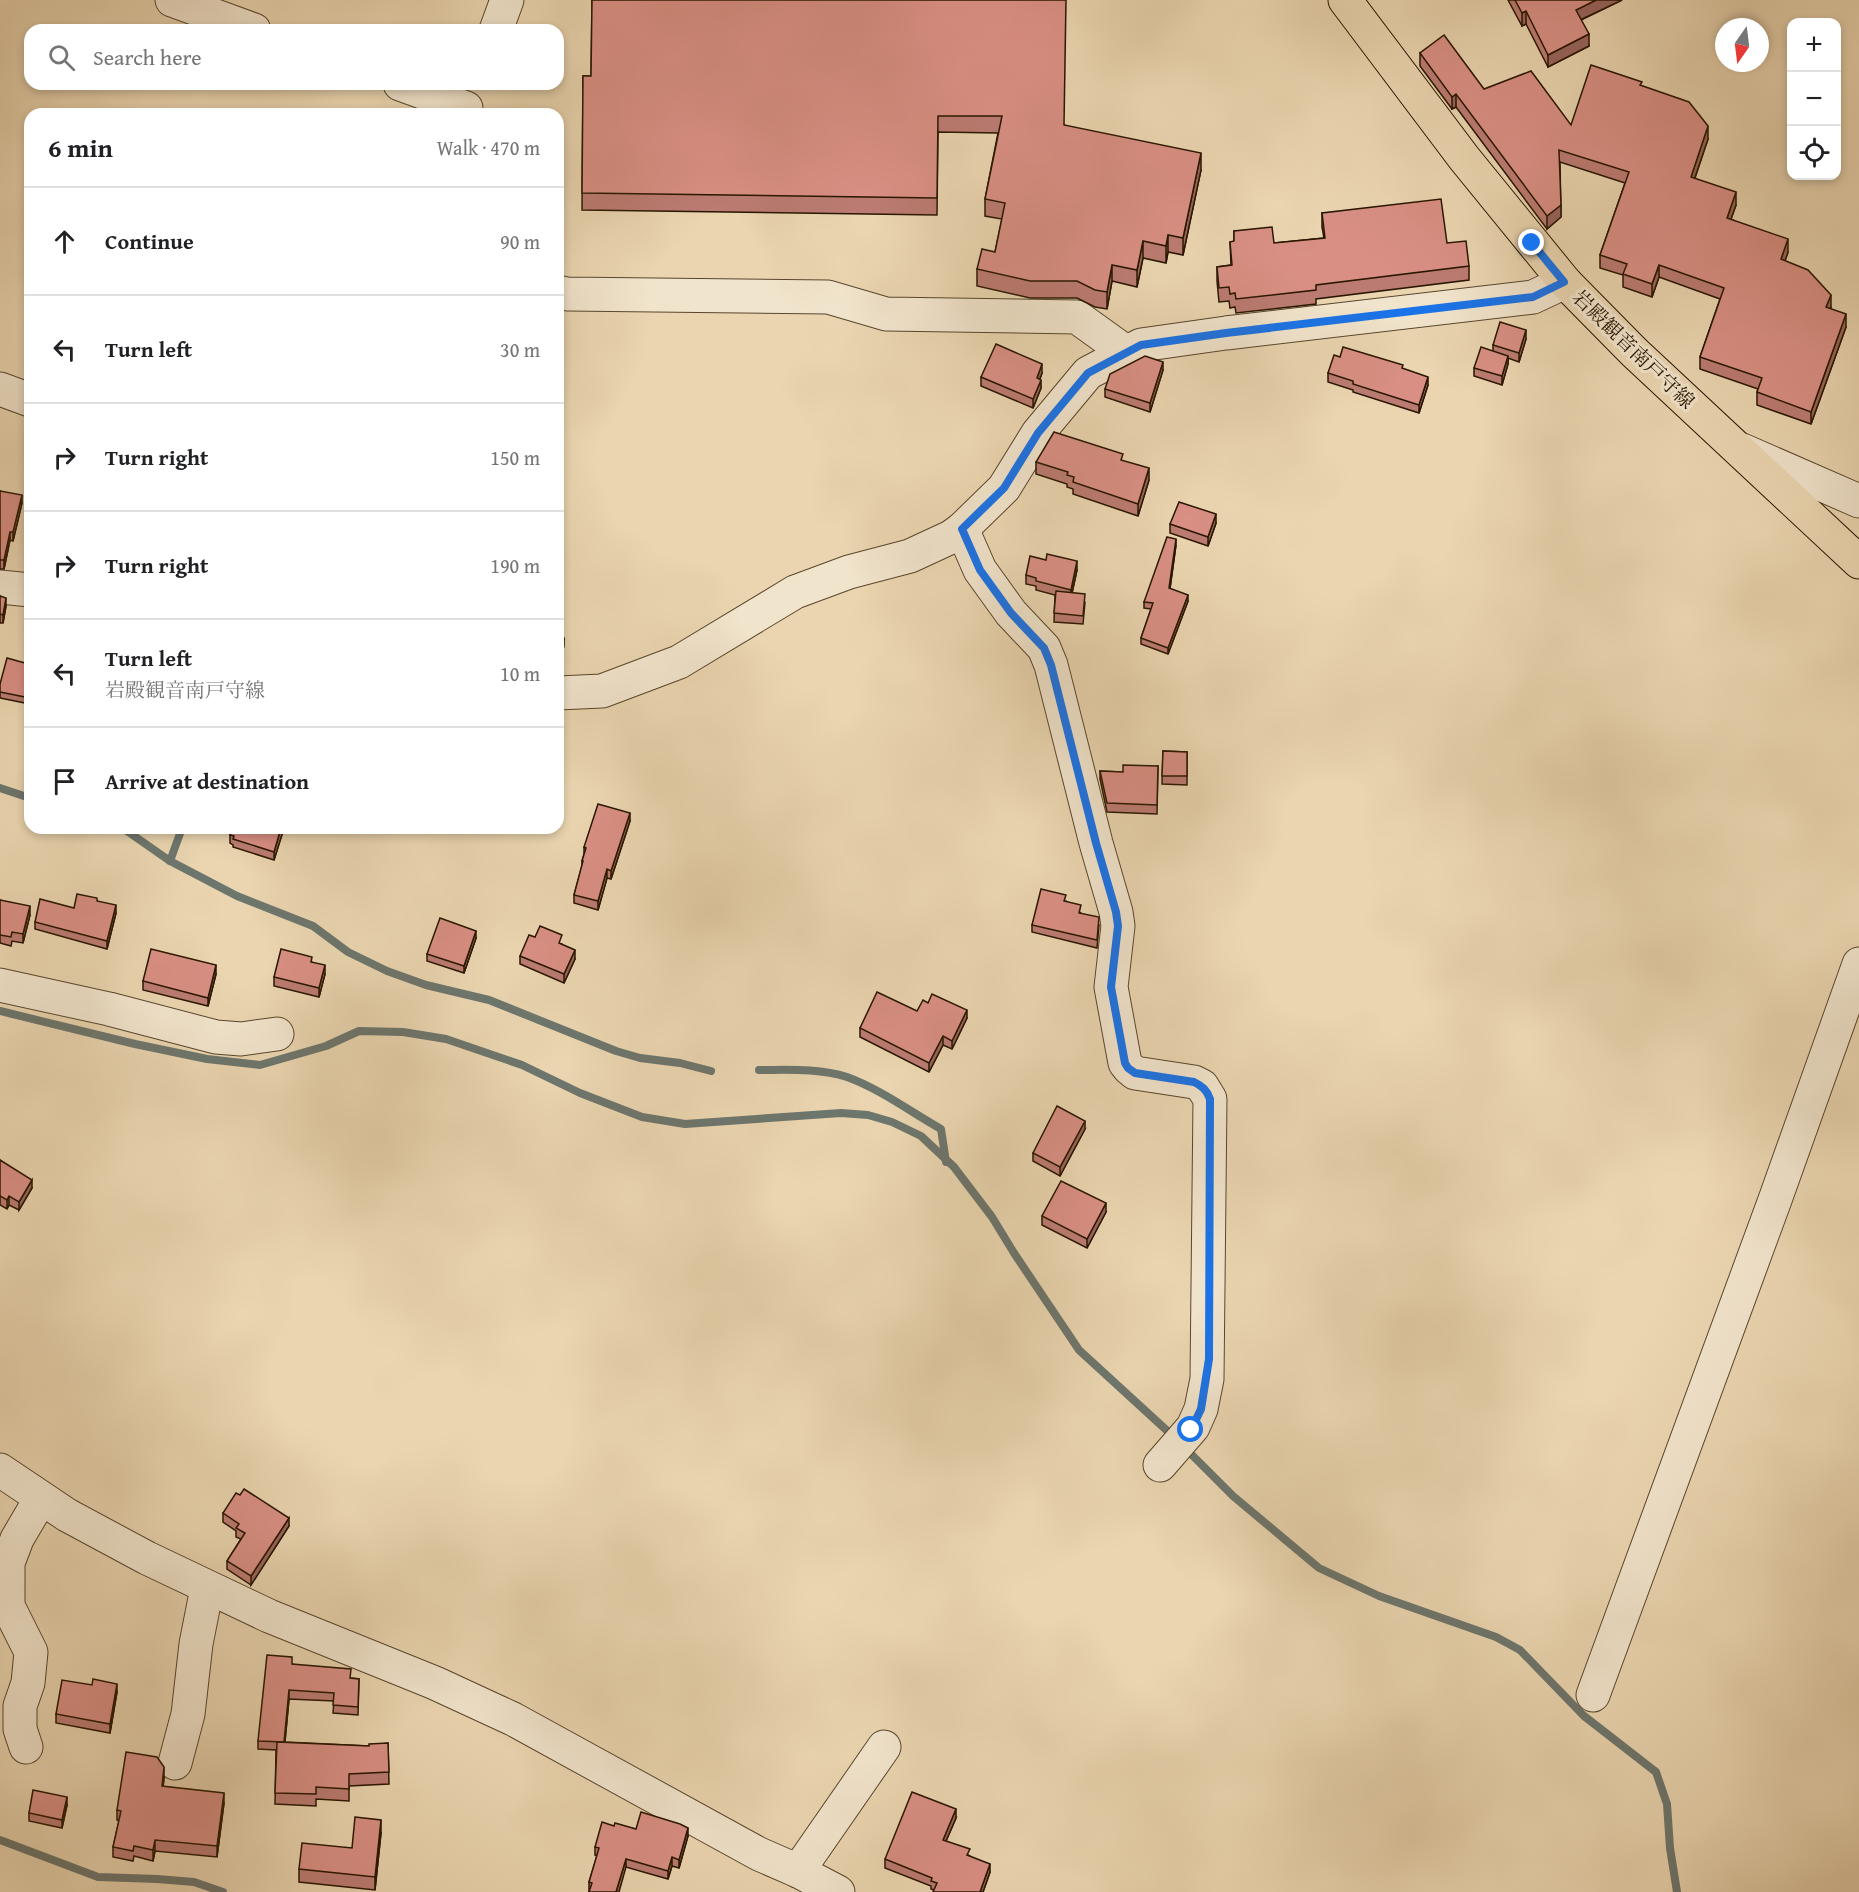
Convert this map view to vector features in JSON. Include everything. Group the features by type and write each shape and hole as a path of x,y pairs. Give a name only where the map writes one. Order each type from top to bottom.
{"main road":[{"name":"岩殿観音南戸守線","path":"1345,0 1464,158 1564,282 1634,352 1859,562"}],"street":[{"path":"172,0 238,24"},
{"path":"498,24 507,0"},
{"path":"423,90 469,102"},
{"path":"564,693 602,691 679,662 795,592 849,572 927,550 962,529 1004,488 1038,433 1088,373 1141,345 1533,297 1564,282"},
{"path":"564,293 828,297 886,314 1077,316 1127,353"},
{"path":"0,389 24,398"},
{"path":"1736,447 1859,501"},
{"path":"962,529 980,570 1011,613 1044,648 1051,665 1116,912 1118,926 1111,987 1125,1063 1135,1073 1194,1082 1208,1092 1210,1099 1209,1359 1201,1409 1191,1430 1165,1460"},
{"path":"0,587 24,589"},
{"path":"1593,1695 1859,964"},
{"path":"0,985 216,1037 241,1039 276,1034"},
{"path":"0,1470 77,1521 207,1588 269,1616 435,1683 513,1719 759,1854 838,1892"},
{"path":"26,1747 20,1729 20,1706 28,1683 31,1653 8,1606 8,1563 17,1539 41,1498"},
{"path":"175,1763 188,1714 196,1644 207,1588"},
{"path":"798,1871 884,1748"}],"building":[{"path":"592,0 1066,0 1064,125 1201,153 1183,238 1168,235 1166,246 1143,241 1137,270 1112,265 1107,292 1095,290 1077,281 1030,281 977,269 982,249 995,252 1005,203 985,199 1002,116 938,116 937,198 582,193 583,76 591,76"},
{"path":"1515,0 1596,0 1576,10 1589,34 1548,55 1526,11 1522,13"},
{"path":"1444,35 1484,89 1531,71 1571,125 1591,65 1642,82 1640,85 1689,102 1708,126 1691,177 1736,192 1727,218 1788,239 1781,259 1808,270 1831,295 1826,307 1846,314 1811,412 1757,392 1762,378 1700,357 1724,288 1659,265 1652,284 1623,274 1627,264 1600,255 1629,172 1559,150 1561,205 1547,216 1456,94 1452,97 1420,53"},
{"path":"1441,199 1447,243 1466,241 1469,266 1316,285 1316,290 1236,299 1235,293 1230,294 1229,287 1219,288 1217,267 1232,265 1230,242 1234,241 1234,231 1272,227 1274,243 1325,238 1322,213"},
{"path":"1500,322 1526,330 1519,353 1493,345"},
{"path":"996,344 1042,364 1037,378 1041,380 1033,399 981,377"},
{"path":"1343,347 1403,365 1402,368 1428,377 1419,405 1353,384 1353,381 1328,373 1334,355 1340,357"},
{"path":"1481,347 1508,356 1502,376 1474,368"},
{"path":"1145,356 1163,362 1150,403 1105,389 1110,374"},
{"path":"1054,432 1123,454 1121,460 1149,468 1138,504 1073,482 1074,477 1067,475 1068,472 1036,462"},
{"path":"0,491 22,495 4,560 0,560"},
{"path":"1179,502 1216,514 1208,537 1170,524"},
{"path":"1167,537 1176,539 1169,588 1188,595 1168,648 1141,638 1153,603 1144,602"},
{"path":"1047,554 1077,561 1071,590 1036,581 1036,578 1026,575 1030,556 1046,560"},
{"path":"1056,591 1085,594 1083,616 1054,613"},
{"path":"0,596 6,598 3,615 0,614"},
{"path":"7,658 24,663 24,697 0,692"},
{"path":"1163,751 1187,752 1187,776 1162,776"},
{"path":"1123,765 1158,766 1157,805 1107,803 1100,771 1123,772"},
{"path":"598,804 630,813 611,871 607,869 598,901 574,895 586,848 584,847"},
{"path":"279,834 274,852 233,839 234,836 230,835"},
{"path":"1041,889 1066,895 1064,901 1081,905 1079,913 1099,917 1097,940 1032,925"},
{"path":"77,894 116,905 107,941 35,922 40,899 74,908"},
{"path":"0,900 30,906 23,934 12,932 11,937 0,935"},
{"path":"440,918 476,931 464,966 427,954"},
{"path":"540,926 562,935 559,943 575,950 564,974 520,956 529,935 535,937"},
{"path":"151,949 216,965 208,998 143,981"},
{"path":"281,949 312,957 311,962 325,965 319,988 274,977"},
{"path":"877,992 917,1011 923,1000 928,1003 932,994 967,1010 952,1041 943,1036 929,1063 860,1028"},
{"path":"1057,1106 1085,1121 1060,1167 1033,1153"},
{"path":"0,1160 32,1180 19,1202 9,1196 7,1200 0,1196"},
{"path":"1061,1181 1106,1203 1087,1239 1042,1216"},
{"path":"244,1489 289,1518 251,1576 227,1561 245,1533 236,1528 239,1524 223,1513 236,1493 240,1495"},
{"path":"267,1655 292,1657 292,1664 351,1669 350,1678 359,1679 358,1707 333,1705 334,1693 289,1690 284,1742 258,1741"},
{"path":"93,1679 117,1684 110,1724 56,1714 62,1680 92,1685"},
{"path":"277,1742 369,1746 369,1744 388,1743 389,1772 349,1774 349,1789 316,1787 316,1794 275,1793"},
{"path":"126,1752 157,1757 164,1767 162,1786 224,1793 217,1846 155,1840 153,1850 134,1846 133,1851 113,1847 121,1811 117,1810"},
{"path":"33,1790 67,1797 62,1820 29,1813"},
{"path":"912,1792 956,1809 943,1840 970,1849 967,1855 990,1864 980,1892 933,1892 937,1883 931,1881 932,1878 885,1859"},
{"path":"641,1812 688,1828 679,1860 672,1857 668,1871 626,1859 616,1892 589,1892 592,1883 589,1882 599,1848 595,1847 602,1822 636,1829"},
{"path":"355,1817 381,1820 375,1877 299,1869 302,1843 352,1848"}],"waterway":[{"path":"462,99 465,90"},
{"path":"0,788 24,796"},
{"path":"131,834 170,861 237,896 313,926 348,952 387,971 426,985 489,1000 616,1051 640,1058 680,1063 711,1071"},
{"path":"170,861 180,834"},
{"path":"0,1011 207,1059 260,1065 326,1046 359,1031 403,1032 446,1039 522,1065 580,1093 642,1117 685,1124 841,1113 868,1115 892,1122 921,1136 954,1167 992,1217 1079,1350 1174,1437"},
{"path":"759,1070 826,1072 847,1077 871,1088 941,1129 946,1162"},
{"path":"1185,1448 1233,1496 1319,1568 1379,1596 1496,1637 1520,1650 1584,1716 1656,1772 1667,1804 1670,1848 1677,1892"},
{"path":"0,1840 98,1877 194,1882 223,1892"}],"route":[{"path":"1191,1430 1201,1409 1209,1359 1210,1099 1208,1092 1194,1082 1135,1073 1125,1063 1111,987 1113,953 1118,926 1116,912 1051,665 1044,648 1011,613 980,570 962,529 1004,488 1038,433 1088,373 1141,345 1533,297 1564,282 1532,243"}]}
